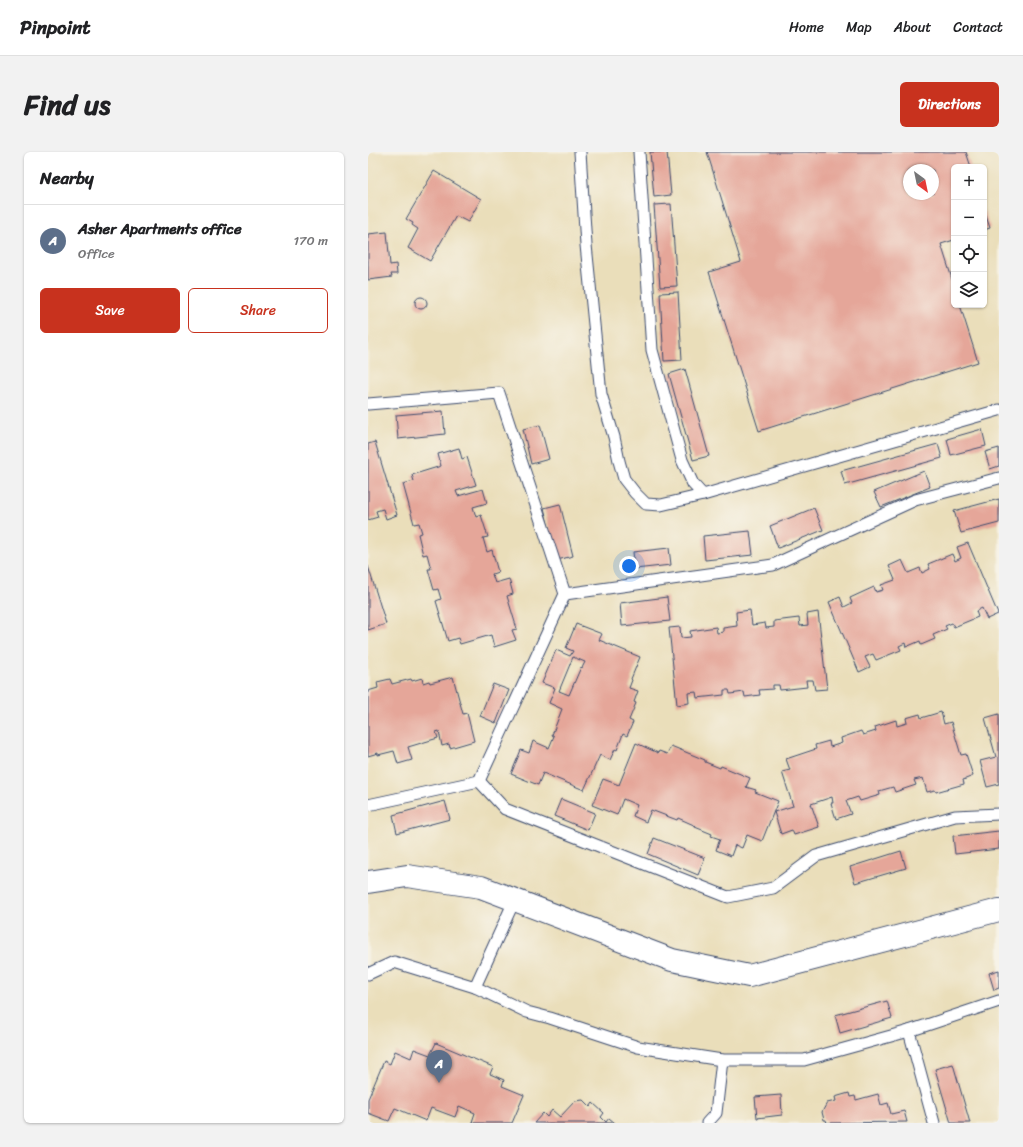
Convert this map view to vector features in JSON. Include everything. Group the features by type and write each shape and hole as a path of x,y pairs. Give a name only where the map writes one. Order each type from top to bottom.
{"street":[{"path":"368,882 407,876 482,887 672,960 750,976 999,910"}],"lane":[{"path":"580,152 586,245 601,394 614,437 624,479 646,504 661,505 703,495 999,410"},
{"path":"639,152 652,350 682,460 692,484 703,495"},
{"path":"368,404 499,393 565,594 478,781"},
{"path":"565,594 773,565 915,500 999,478"},
{"path":"368,805 478,781"},
{"path":"478,781 505,809 728,897 773,888 816,856 955,816 999,814"},
{"path":"475,988 514,899"},
{"path":"368,974 394,962 475,988 527,1012 638,1047 722,1060 804,1060 909,1031 999,1001"},
{"path":"909,1031 934,1123"},
{"path":"707,1123 716,1113 722,1060"}],"building":[{"path":"650,152 667,152 671,195 654,197"},
{"path":"707,152 966,152 970,164 951,164 951,241 941,244 951,276 951,308 961,308 978,362 759,431 709,272 741,262"},
{"path":"434,171 481,199 468,222 456,216 430,261 408,248 418,229 412,225 413,223 406,219"},
{"path":"671,204 677,286 660,287 654,205"},
{"path":"987,219 990,228 987,229"},
{"path":"387,232 390,265 396,264 397,274 391,274 392,277 368,280 368,234"},
{"path":"678,292 682,360 664,361 660,293"},
{"path":"423,297 426,298 426,308 419,309 416,308 415,301 416,298"},
{"path":"685,369 709,456 693,460 669,374"},
{"path":"443,411 445,434 398,439 396,415"},
{"path":"540,425 549,459 531,464 523,429"},
{"path":"982,429 986,446 951,455 947,439"},
{"path":"375,442 397,515 386,519 383,509 376,511 378,517 368,520 368,444"},
{"path":"938,444 942,458 845,485 841,471"},
{"path":"459,448 462,459 467,457 476,485 456,491 458,496 483,489 487,503 473,507 476,517 481,515 488,537 483,538 487,552 492,550 498,572 492,574 495,583 509,579 513,594 507,596 517,629 512,630 516,640 494,647 491,635 460,644 458,638 448,641 436,601 441,599 438,589 434,590 428,569 431,569 427,554 423,555 418,534 422,533 419,523 414,524 403,484 414,481 412,475 441,466 438,454"},
{"path":"999,448 999,466 990,469 985,452"},
{"path":"924,471 930,487 881,507 874,492"},
{"path":"999,499 999,523 961,533 954,511"},
{"path":"560,504 573,556 557,560 544,508"},
{"path":"814,508 823,530 778,548 770,526"},
{"path":"750,531 753,555 705,560 703,536"},
{"path":"968,543 998,614 987,619 982,608 976,611 978,617 954,627 952,623 945,626 947,629 933,635 935,639 921,645 920,641 906,647 905,643 899,646 901,650 876,660 873,654 865,657 870,667 859,672 829,602 840,597 844,607 852,603 850,598 874,587 876,592 883,590 881,585 895,580 889,566 902,560 908,573 920,568 922,573 930,569 928,564 952,554 955,561 961,558 957,547"},
{"path":"669,548 671,565 635,569 633,552"},
{"path":"368,566 386,624 368,630"},
{"path":"667,597 670,621 622,626 620,603"},
{"path":"750,610 752,625 765,623 766,628 774,627 774,621 799,618 800,626 808,625 807,614 818,612 827,689 815,690 813,680 806,680 807,687 780,690 779,685 773,685 773,689 759,690 760,695 745,697 744,692 730,694 729,690 724,690 724,695 697,698 696,692 688,693 689,703 677,705 669,628 680,627 681,638 691,637 690,631 716,627 717,633 723,632 723,628 737,626 736,612"},
{"path":"576,624 602,634 599,640 640,657 629,688 638,691 634,702 636,703 629,720 633,722 627,736 623,734 617,750 615,749 610,760 600,755 584,790 543,773 538,785 511,774 521,750 529,753 533,741 549,748 554,736 552,735 562,709 549,703 555,688 542,683 556,650 570,656 573,651 566,648","holes":["573,657 585,662 582,668 581,667 569,695 559,691"]},
{"path":"453,677 463,714 467,713 474,741 450,748 449,744 442,746 439,731 436,732 438,738 408,747 412,760 398,764 394,751 368,756 368,691 378,688 377,682 390,679 392,684 422,678 423,683 429,681 430,683"},
{"path":"493,684 509,690 496,723 480,716"},
{"path":"941,712 944,724 951,722 961,755 966,754 973,776 963,780 964,784 936,792 935,790 927,792 923,778 914,780 916,785 895,792 893,787 879,791 880,795 860,801 858,797 846,801 851,814 836,819 831,803 833,803 832,797 811,804 819,827 794,835 792,830 781,834 774,812 793,806 782,772 790,770 786,759 816,749 815,745 829,741 830,747 842,743 841,738 861,731 863,735 876,731 875,727 896,720 897,726 907,723 906,718 920,714 921,718"},
{"path":"999,714 999,784 987,787 980,761 996,757 985,718"},
{"path":"636,743 658,753 659,751 667,754 671,746 705,760 705,762 720,768 721,766 750,778 746,787 756,790 755,792 778,801 762,841 747,835 742,848 735,845 731,856 716,850 720,839 711,836 712,834 678,818 677,820 651,810 646,822 633,816 637,805 623,799 617,815 592,805 603,779 619,785"},
{"path":"561,799 595,813 588,830 554,816"},
{"path":"445,801 450,819 397,833 393,815"},
{"path":"999,831 999,849 955,854 953,836"},
{"path":"654,838 705,858 698,875 648,854"},
{"path":"901,851 906,868 855,883 850,867"},
{"path":"999,970 999,988 994,990 989,973"},
{"path":"887,1001 892,1018 840,1033 835,1015"},
{"path":"436,1043 493,1067 490,1074 504,1080 502,1086 524,1095 512,1123 475,1123 472,1122 475,1113 459,1106 455,1117 431,1108 426,1121 395,1108 389,1121 368,1113 368,1099 384,1061 390,1064 395,1051 411,1058 414,1049 430,1055"},
{"path":"953,1064 970,1123 951,1123 935,1069"},
{"path":"849,1093 850,1097 855,1096 856,1100 878,1094 881,1105 888,1103 891,1114 904,1111 907,1122 827,1123 826,1120 824,1120 822,1112 827,1103 836,1101 835,1097"},
{"path":"781,1095 782,1115 757,1118 755,1097"},
{"path":"583,1100 590,1107 593,1103 604,1113 601,1117 606,1122 609,1118 615,1123 534,1123 543,1113 547,1117 552,1110 560,1117 575,1101"}],"place":[{"name":"Asher Apartments office","path":"439,1083"}]}
